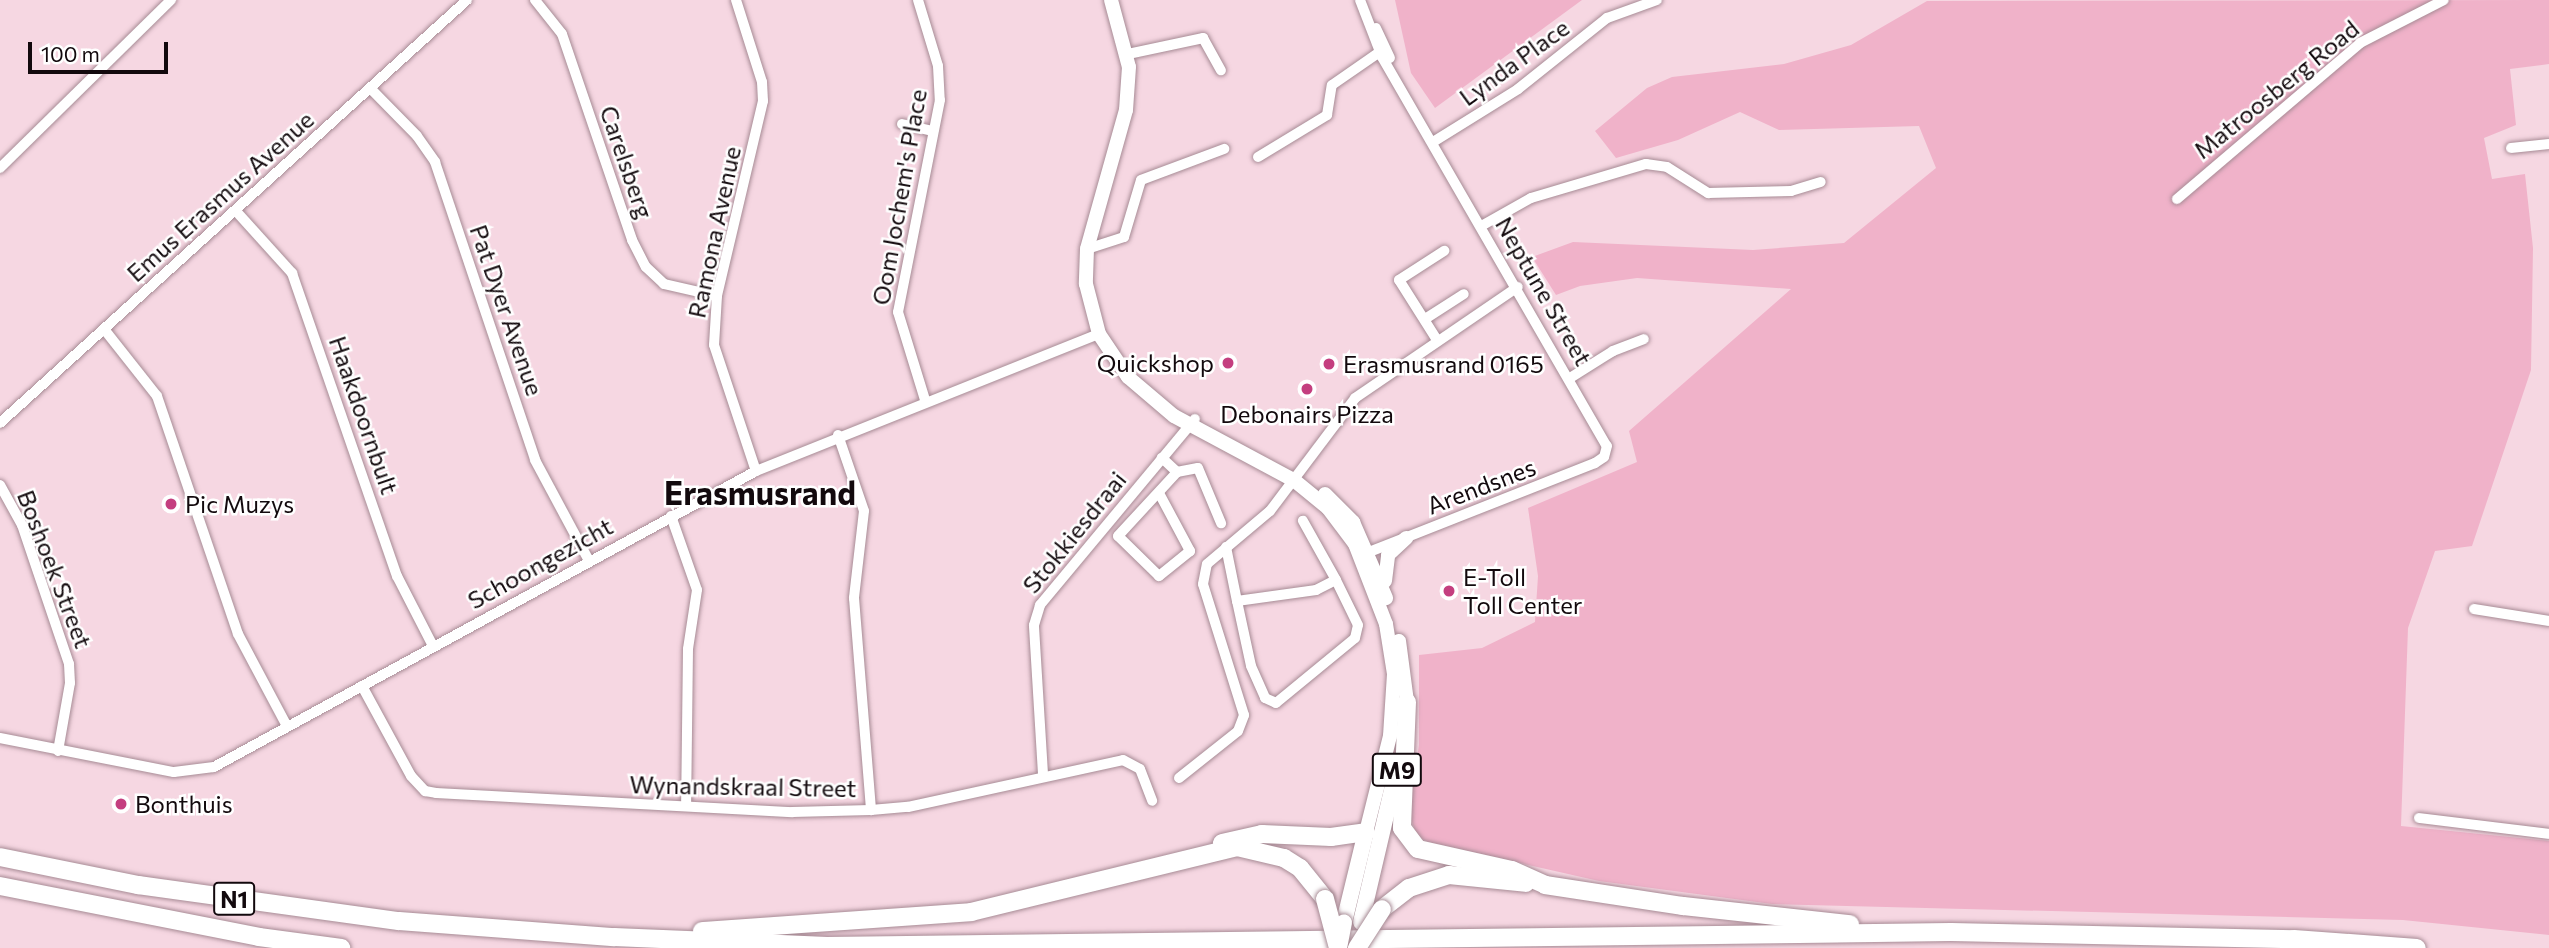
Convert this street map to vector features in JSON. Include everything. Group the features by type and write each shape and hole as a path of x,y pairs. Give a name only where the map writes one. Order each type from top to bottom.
{"highway":[{"path":"1407,702 1401,815 1408,841 1426,852 1532,875 1545,885"},
{"path":"1105,879 1240,836 1340,837 1366,832"},
{"path":"614,937 938,917 1207,853 1254,848 1300,868 1325,899 1348,941 1409,888 1449,875 1545,885 1762,916 1951,932"},
{"name":"N1","path":"0,857 138,886 399,921 614,937 854,946 1951,932 2294,939 2417,948"},
{"name":"N1","path":"0,886 341,948"}],"main road":[{"name":"M9","path":"1111,0 1128,54 1126,110 1087,248 1086,284 1099,334 1128,377 1161,403 1297,478 1348,515 1395,627 1407,702 1383,838 1369,894 1348,941"},
{"path":"1395,627 1385,563 1406,538"},
{"name":"M9","path":"1365,553 1386,624 1394,674 1390,736 1366,832"},
{"path":"1348,941 1354,884 1366,832"}],"street":[{"path":"0,168 171,0"},
{"name":"Emus Erasmus Avenue","path":"0,423 467,0"},
{"name":"Carelsberg","path":"536,0 562,34 638,254 664,284 717,296"},
{"name":"Ramona Avenue","path":"736,0 762,82 763,101 717,296 716,359 756,471"},
{"name":"Oom Jochem's Place","path":"918,0 940,74 933,131 898,312 925,400"},
{"name":"Neptune Street","path":"1360,0 1382,50 1570,378 1606,446"},
{"name":"Neptune Street","path":"1366,0 1382,50"},
{"name":"Lynda Place","path":"1434,142 1529,81 1607,18 1657,0"},
{"name":"Matroosberg Road","path":"2177,199 2360,43 2444,0"},
{"path":"1128,54 1206,38 1221,70"},
{"path":"1258,157 1327,115 1332,85 1382,50"},
{"name":"Pat Dyer Avenue","path":"370,88 417,136 435,162 535,460 588,559"},
{"path":"902,124 933,131"},
{"path":"2511,148 2549,144"},
{"path":"1087,248 1124,237 1141,180 1224,149"},
{"path":"1483,225 1531,198 1646,164 1667,167 1708,193 1791,191 1821,182"},
{"name":"Haakdoornbult","path":"236,211 292,273 397,576 433,646"},
{"path":"1437,340 1399,280 1444,251"},
{"path":"1179,778 1238,731 1244,715 1202,578 1207,564 1270,511 1355,398 1518,287"},
{"path":"1425,319 1464,294"},
{"path":"104,329 157,396 238,634 287,726"},
{"name":"Schoongezicht","path":"0,738 58,751 191,773 214,767 588,559 756,471 925,400 1099,334"},
{"path":"1570,378 1613,351 1644,340"},
{"name":"Stokkiesdraai","path":"1043,774 1036,613 1059,577 1193,422"},
{"path":"838,435 864,512 854,598 870,810"},
{"name":"Arendsnes","path":"1365,553 1595,463 1604,457 1606,446"},
{"path":"1162,458 1177,472"},
{"path":"1158,493 1190,551 1159,576 1118,536 1177,472 1198,468 1222,523"},
{"name":"Boshoek Street","path":"0,485 22,525 69,664 71,683 58,751"},
{"path":"671,516 697,590 688,649 686,805"},
{"path":"1226,547 1251,666 1265,698 1276,703 1355,638 1358,625 1303,521"},
{"path":"1237,601 1317,590 1336,580"},
{"path":"2474,609 2549,621"},
{"name":"Wynandskraal Street","path":"362,686 402,762 425,791 543,802 686,805 792,812 870,810 908,807 1043,774 1129,761 1143,774 1152,801"},
{"path":"2419,818 2549,834"}],"shaded area":[{"path":"1395,0 1582,0 1435,108 1411,73"},
{"path":"2549,0 2549,64 2510,69 2516,125 2484,138 2492,179 2525,174 2533,248 2531,370 2472,546 2435,551 2408,628 2401,826 2549,841 2549,935 2403,920 1772,904 1599,881 1428,842 1417,836 1409,813 1419,745 1419,655 1482,648 1535,622 1538,576 1528,508 1637,462 1629,431 1791,289 1637,278 1580,286 1556,295 1532,257 1573,242 1753,250 1844,243 1936,168 1919,126 1779,130 1740,112 1678,140 1616,158 1595,131 1647,88 1672,77 1784,64 1851,45 1927,1"}],"place":[{"name":"Quickshop","path":"1228,363"},
{"name":"Erasmusrand 0165","path":"1329,364"},
{"name":"Debonairs Pizza","path":"1307,389"},
{"name":"Pic Muzys","path":"171,504"},
{"name":"E-Toll Toll Center","path":"1449,591"},
{"name":"Bonthuis","path":"121,804"}],"district":[{"name":"Erasmusrand","path":"760,492"}]}
